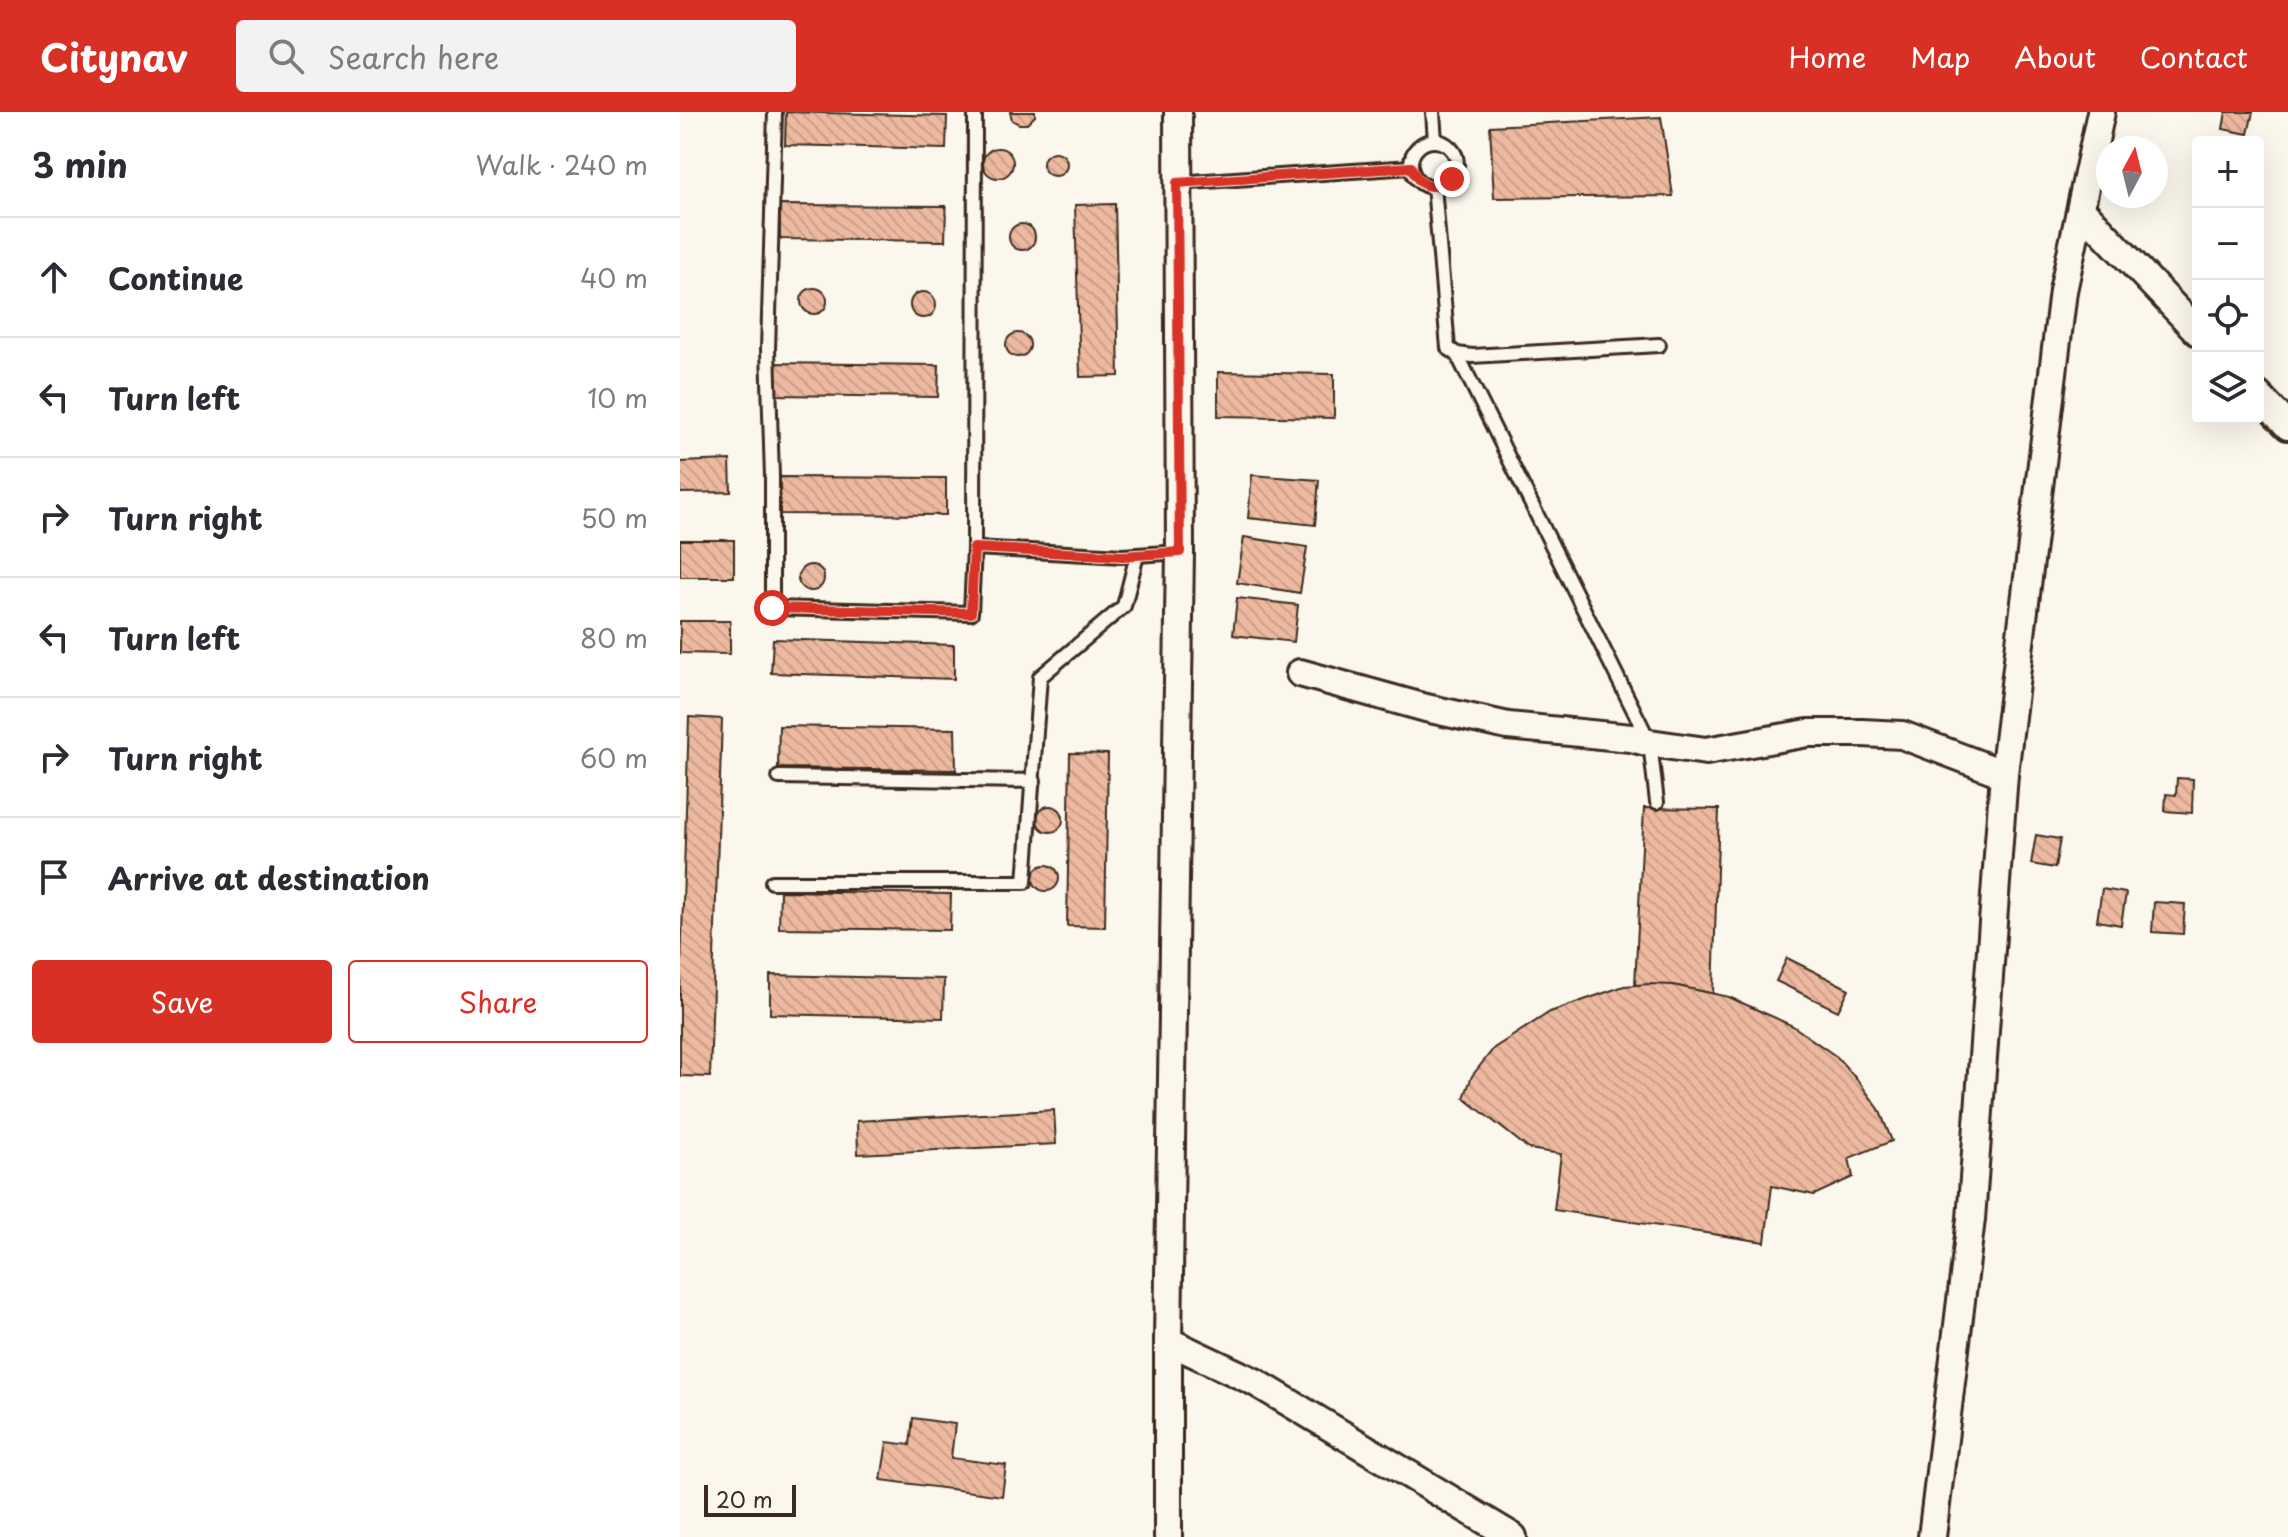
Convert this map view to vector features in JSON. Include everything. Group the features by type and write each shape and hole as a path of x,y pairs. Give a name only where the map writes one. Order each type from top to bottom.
{"street":[{"path":"1168,1537 1180,552 1178,112"},
{"path":"1932,1537 1971,1219 2004,774 2063,291 2101,112"},
{"path":"2081,209 2192,326"},
{"path":"2264,401 2288,426"},
{"path":"1300,673 1426,708 1508,726 1631,738 1706,751 1808,733 1902,735 2004,774"},
{"path":"1168,1341 1255,1382 1513,1537"}],"lane":[{"path":"775,112 768,349 772,608 971,613 974,548 975,112"},
{"path":"1433,112 1435,141"},
{"path":"1435,141 1447,144 1456,155 1457,168 1452,179 1440,186 1427,186 1416,178 1411,167 1413,154 1422,144 1435,141"},
{"path":"1177,183 1411,167"},
{"path":"1434,186 1448,348 1457,354 1472,356 1659,345"},
{"path":"1457,354 1650,743 1657,802"},
{"path":"974,548 1137,555 1180,552"},
{"path":"772,882 1025,882 1040,677 1124,606 1137,555"},
{"path":"779,777 1034,781"}],"building":[{"path":"786,112 947,116 946,149 785,145"},
{"path":"1010,112 1035,112 1035,116 1027,124 1019,124 1012,120"},
{"path":"2226,112 2253,112 2248,134 2223,129"},
{"path":"1661,117 1673,196 1494,198 1490,126"},
{"path":"998,148 1009,152 1013,163 1009,174 998,178 987,174 983,163 987,152"},
{"path":"1055,152 1066,159 1067,164 1060,175 1055,176 1044,169 1043,164 1050,153"},
{"path":"1115,204 1119,376 1080,377 1075,205"},
{"path":"780,205 946,206 945,241 780,239"},
{"path":"1022,224 1031,228 1035,237 1031,246 1022,250 1013,246 1009,237 1013,228"},
{"path":"814,288 823,292 827,301 823,310 814,314 805,310 801,301 805,292"},
{"path":"923,292 932,296 936,305 932,314 923,318 914,314 910,305 914,296"},
{"path":"1018,333 1026,337 1030,345 1026,353 1018,357 1010,353 1006,345 1010,337"},
{"path":"771,363 939,365 938,397 771,395"},
{"path":"1218,372 1334,374 1334,418 1218,416"},
{"path":"730,460 731,492 680,493 680,462"},
{"path":"1252,475 1319,480 1315,525 1248,518"},
{"path":"779,477 946,478 946,515 779,514"},
{"path":"1244,537 1307,547 1300,593 1237,583"},
{"path":"680,540 734,540 734,577 680,577"},
{"path":"811,565 820,569 824,578 820,587 811,591 802,587 798,578 802,569"},
{"path":"1237,598 1298,605 1294,642 1233,635"},
{"path":"680,621 730,621 730,654 680,653"},
{"path":"773,639 954,645 954,679 771,673"},
{"path":"689,717 722,719 710,1077 680,1076"},
{"path":"779,726 955,729 956,770 778,768"},
{"path":"1070,753 1108,754 1105,927 1067,926"},
{"path":"2177,778 2193,779 2192,813 2165,811 2166,794 2176,795"},
{"path":"1050,806 1059,810 1063,819 1059,828 1050,832 1041,828 1037,819 1041,810"},
{"path":"1644,808 1719,809 1713,994 1673,985 1635,985"},
{"path":"2036,835 2060,839 2055,868 2031,864"},
{"path":"1046,865 1055,869 1059,878 1055,887 1046,891 1037,887 1033,878 1037,869"},
{"path":"2102,889 2126,893 2121,925 2097,921"},
{"path":"780,891 951,894 950,930 779,928"},
{"path":"2154,902 2185,904 2183,934 2152,932"},
{"path":"1787,958 1849,989 1838,1011 1776,981"},
{"path":"770,975 944,979 943,1018 770,1014"},
{"path":"1673,985 1729,997 1793,1026 1837,1057 1859,1082 1879,1109 1892,1141 1849,1158 1853,1177 1814,1195 1772,1186 1765,1242 1554,1210 1561,1154 1529,1149 1464,1098 1472,1076 1494,1048 1550,1012 1624,986"},
{"path":"1054,1110 1056,1144 858,1154 857,1121"},
{"path":"913,1418 955,1424 951,1458 1006,1465 1002,1496 881,1480 887,1442 910,1445"}],"route":[{"path":"772,608 971,613 974,548 1123,556 1180,552 1177,183 1411,167 1416,178 1427,186 1440,186 1452,179"}]}
